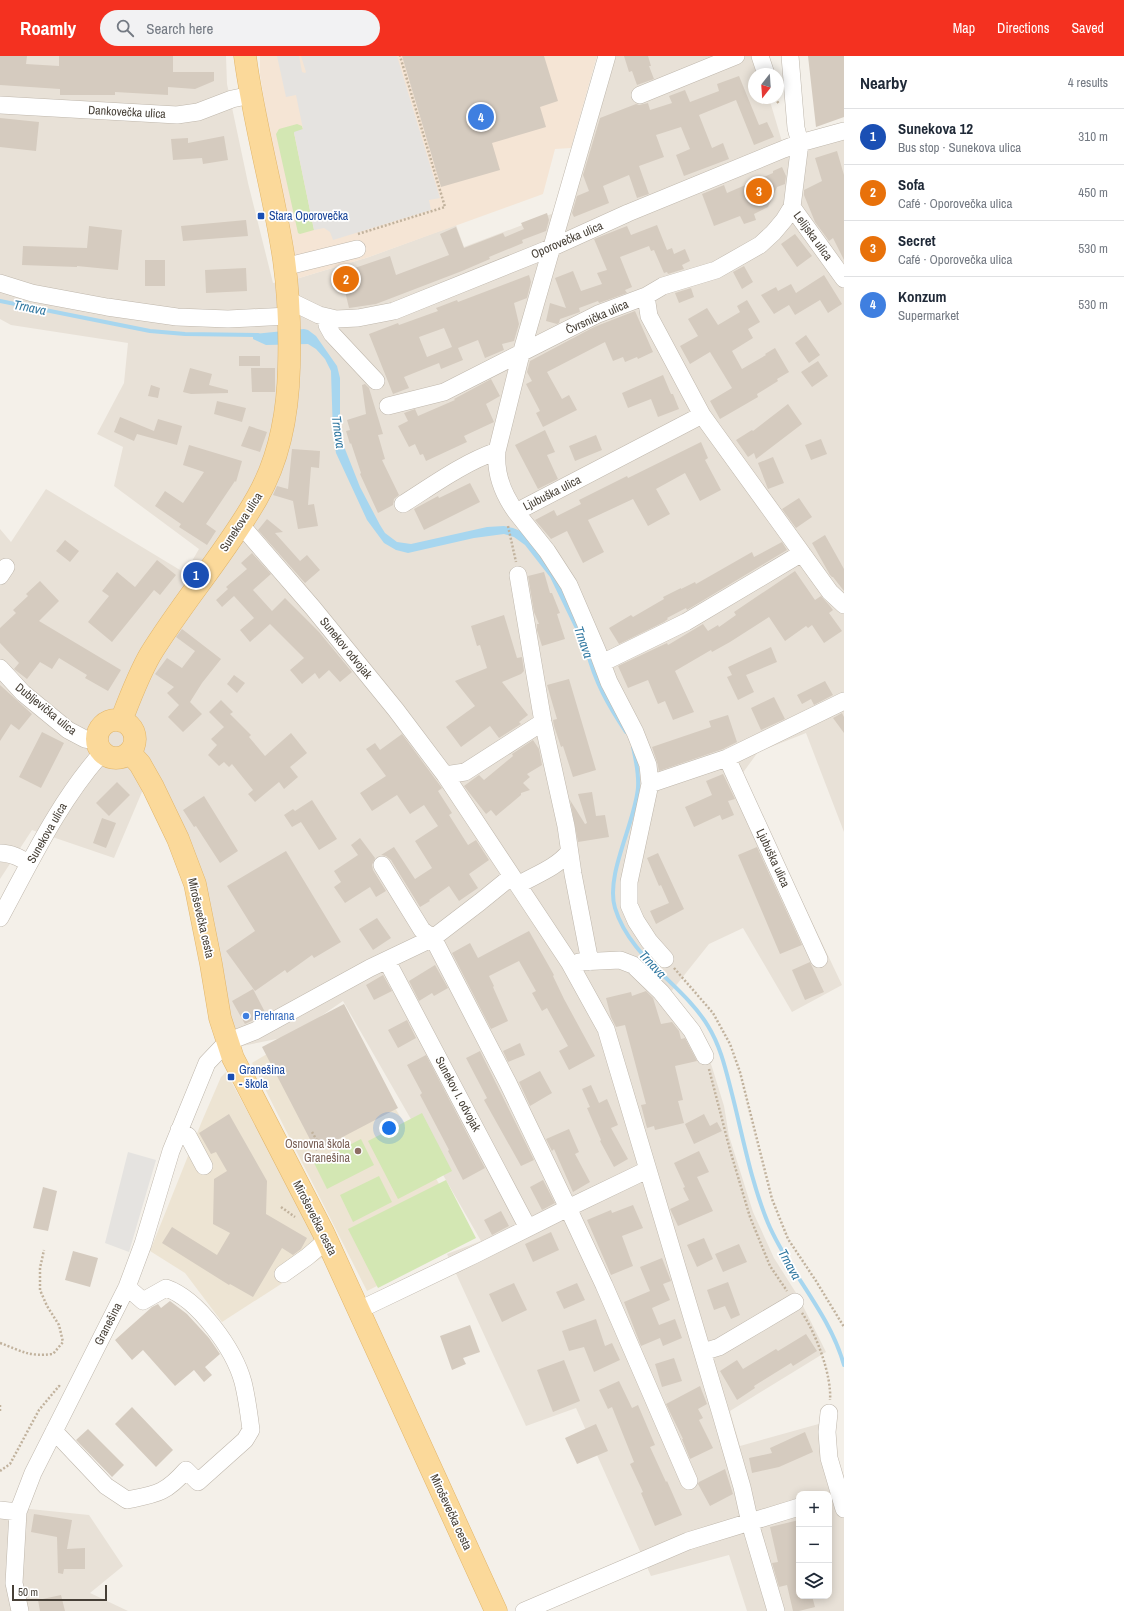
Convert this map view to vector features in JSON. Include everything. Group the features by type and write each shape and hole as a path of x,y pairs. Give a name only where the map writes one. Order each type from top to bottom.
{"main road":[{"path":"245,56 284,267 289,323"},
{"name":"Sunekova ulica","path":"122,721 133,689 150,656 206,573 241,525 268,478 281,437 287,405 289,323"},
{"path":"109,721 122,721 128,724 135,734 136,741 130,753 125,757 113,759 99,747 100,729 109,721"},
{"name":"Miroševečka cesta","path":"130,753 140,764 153,787 178,839 194,884 211,964 220,1018 227,1042 247,1086 327,1240 496,1611"}],"street":[{"path":"512,518 503,491 497,463 497,451 522,354 607,56"},
{"path":"640,95 736,56"},
{"path":"760,56 764,68"},
{"name":"Lelijska ulica","path":"790,56 796,128 800,143 792,207 844,279"},
{"name":"Dankovečka ulica","path":"0,105 177,115 198,112 232,99 251,95"},
{"name":"Oporovečka ulica","path":"289,323 310,312 327,318 346,320 394,311 553,247 628,213 800,143 844,131"},
{"name":"Čvrsnička ulica","path":"388,406 444,392 522,354 598,314 646,296 663,286 716,270 760,245 784,220 792,207"},
{"path":"284,267 357,242"},
{"path":"0,283 32,294 107,307 202,319 289,323"},
{"path":"646,296 649,316 702,415 830,592 844,605"},
{"path":"327,318 327,325 332,334 376,381"},
{"name":"Ljubuška ulica","path":"665,959 649,941 639,926 629,905 630,882 650,784 648,765 636,732 609,682 569,585 547,551 512,518 702,415"},
{"path":"403,504 464,465 497,451"},
{"name":"Sunekov odvojak","path":"241,525 313,608 396,710 445,775 515,880"},
{"path":"602,663 686,622 802,553"},
{"path":"518,575 543,722 566,826 569,852 590,962"},
{"name":"Dubljevička ulica","path":"0,668 23,693 68,730 99,747"},
{"path":"650,784 727,758 844,701"},
{"path":"445,775 465,772 543,722"},
{"name":"Sunekova ulica","path":"0,918 68,797 87,769 99,747"},
{"name":"Ljubuška ulica","path":"727,758 819,959"},
{"path":"227,1042 255,1031 370,968 433,938 480,902 515,880 553,866 563,860 569,852"},
{"path":"0,853 17,856 30,864"},
{"path":"382,865 422,930 433,938 508,1083 604,1285 688,1481"},
{"path":"515,880 570,962 606,1029 742,1487 750,1523 776,1611"},
{"path":"570,962 620,960 633,965 661,992 692,1031 705,1056"},
{"name":"Sunekov I. odvojak","path":"387,961 528,1228"},
{"name":"Granešina","path":"20,1611 14,1583 5,1509 33,1473 127,1287 137,1262 164,1172 179,1130 207,1063 227,1042"},
{"path":"179,1130 188,1136 204,1166"},
{"path":"359,1310 647,1170"},
{"path":"283,1274 308,1257 327,1240"},
{"path":"54,1432 106,1486 127,1500 157,1494 175,1482 186,1470 198,1482 245,1440 251,1430 243,1382 234,1358 209,1321 180,1294 174,1291 166,1288 143,1301 127,1287"},
{"path":"702,1352 719,1347 795,1302"},
{"path":"829,1413 827,1432 829,1458 838,1501"},
{"path":"524,1611 688,1541 796,1509"}],"path":[{"path":"357,242 445,207 400,56"},
{"path":"512,518 509,537 515,556 518,575"},
{"path":"665,959 713,1013 730,1044 740,1072 772,1199 788,1239 844,1327"},
{"path":"705,1056 730,1150 750,1217 770,1266 805,1316 825,1360 831,1393 829,1413"},
{"path":"312,1132 319,1144"},
{"path":"281,1207 294,1216"},
{"path":"0,1343 26,1354 41,1355 53,1354 62,1342 60,1325 47,1306 40,1290 40,1268 44,1250"},
{"path":"0,1471 10,1464 39,1410 56,1390"},
{"path":"0,1405 0,1412"}],"shaded area":[{"path":"0,56 226,56 227,84 248,183 273,283 296,279 369,257 456,225 464,247 554,213 610,56 756,56 759,68 748,68 748,104 771,104 786,155 844,137 844,832 806,733 758,752 742,774 842,985 792,1012 743,928 709,944 670,993 701,1037 724,1106 729,1136 753,1212 774,1258 798,1296 826,1352 730,1411 740,1446 833,1420 832,1453 844,1495 844,1611 747,1611 729,1555 651,1576 576,1408 526,1426 447,1254 481,1241 343,1001 292,1036 237,1047 150,773 114,858 32,830 0,879 0,529 11,542 46,489 185,573 199,549 114,486 123,447 97,434 124,383 128,343 11,325 0,319"},
{"path":"260,56 597,56 571,148 555,149 543,194 369,257 296,279 290,227 271,142 260,75"},
{"path":"277,56 299,56 302,72 305,73 306,72 301,56 397,56 440,198 429,200 431,210 333,240 330,232 324,228 314,230 294,132 303,129 296,95 286,97"},
{"name":"Osnovna škola Granešina","path":"339,1011 471,1239 367,1291 252,1063"},
{"name":"Osnovna škola Granešina","path":"226,1072 326,1255 222,1322 185,1273 150,1251 202,1121 221,1077"},
{"path":"128,1152 156,1160 129,1252 105,1243"},
{"path":"0,1506 89,1515 123,1566 90,1593 128,1611 0,1611"}],"green space":[{"path":"297,124 302,126 303,130 294,133 314,230 300,234 298,233 276,134 279,129"},
{"path":"422,1113 452,1171 398,1199 368,1141"},
{"path":"361,1139 374,1165 327,1189 314,1163"},
{"path":"379,1176 392,1202 353,1222 340,1195"},
{"path":"446,1180 476,1238 378,1288 348,1229"}],"water":[{"path":"304,329 316,336 337,366 340,378 340,418 343,444 360,487 385,533 397,542 411,544 487,527 504,526 523,532 551,564 594,653 584,656 579,637 550,577 525,545 514,537 504,534 474,538 408,553 396,550 384,543 367,520 336,453 333,435 331,371 325,359 316,349 308,344 266,345 253,339 253,334"}],"building":[{"path":"0,56 27,56 26,64 59,66 59,56 173,56 173,72 214,72 214,81 195,89 168,87 168,95 115,92 115,95 60,95 60,89 0,85"},
{"path":"402,56 544,56 558,101 540,107 546,127 492,143 500,170 441,187"},
{"path":"624,56 648,56 651,66 649,66 654,79 637,85 632,71 629,72"},
{"path":"808,56 844,56 844,117 816,127"},
{"path":"739,76 748,98 748,104 750,104 759,125 767,122 774,137 754,145 736,100 699,115 712,148 723,143 729,159 684,176 676,155 690,149 681,127 656,135 664,157 639,166 649,194 637,198 629,175 603,186 609,203 574,217 572,213 577,196 589,191 583,175 600,118 636,104 639,105 648,103 650,110 672,103 669,96 685,90 690,102 719,91 717,84"},
{"path":"0,118 39,122 36,151 0,147"},
{"path":"224,136 228,160 203,164 202,158 173,160 171,139 188,138 188,143"},
{"path":"837,151 844,175 844,260 833,238 829,241 815,222 804,195 804,190 822,181 815,158"},
{"path":"782,167 786,176 785,184 777,187 768,207 754,214 756,220 744,224 740,216 714,226 702,194 724,185 727,193 773,173 773,171"},
{"path":"547,213 549,220 546,231 522,240 523,243 489,257 490,259 376,304 349,308 344,287 339,288 334,275 390,256 396,275 449,255 440,234 456,227 464,248 503,233 505,237 524,229 521,223"},
{"path":"246,220 248,236 183,241 181,226"},
{"path":"657,225 667,250 672,248 674,254 685,249 690,261 682,265 684,269 668,274 667,272 664,273 654,250 651,251 649,246 620,257 632,287 625,290 627,293 579,308 580,312 560,319 559,323 557,324 546,321 550,303 566,308 555,278 573,271 581,291 602,284 597,273 607,270 594,239 627,226 631,235"},
{"path":"89,226 122,230 118,270 77,266 22,265 23,246 87,248"},
{"path":"795,234 812,256 797,267 781,244"},
{"path":"145,260 165,260 165,286 145,286"},
{"path":"744,266 753,282 742,289 733,272"},
{"path":"246,268 247,291 206,293 205,270"},
{"path":"529,275 531,282 527,298 514,303 519,324 514,341 502,344 504,350 485,358 478,340 458,348 463,360 441,369 439,363 404,377 409,388 393,394 369,334 398,323 399,325 438,311 436,308 457,300 458,302","holes":["444,328 452,347 427,357 419,337"]},
{"path":"824,275 842,304 828,313 820,300 795,315 789,305 774,314 761,295 776,287 778,291 791,284 796,293"},
{"path":"691,288 694,297 679,303 675,293"},
{"path":"747,300 760,322 748,329 753,338 732,351 742,369 775,348 789,372 757,394 758,397 720,419 710,401 732,388 710,352 690,364 680,346 698,336 688,319 707,308 718,325 740,312 737,306"},
{"path":"635,311 653,352 638,359 637,357 625,362 623,357 613,361 605,342 547,372 562,399 569,395 577,410 543,427 536,413 540,411 526,384 532,381 527,372 530,361 594,327"},
{"path":"806,335 820,355 809,363 795,343"},
{"path":"239,356 260,356 260,366 239,366"},
{"path":"818,361 828,376 812,387 801,372"},
{"path":"190,368 212,374 209,385 228,390 228,393 191,394 183,392"},
{"path":"251,368 275,368 275,392 252,392"},
{"path":"663,375 679,409 658,417 651,399 628,408 622,393"},
{"path":"491,379 500,396 486,404 494,422 464,436 467,442 426,461 423,454 420,455 415,444 409,447 398,426 408,421 404,413 415,409 418,416 455,400 454,399"},
{"path":"365,384 369,388 383,434 378,435 385,459 382,460 399,495 394,499 393,505 378,513 360,474 361,473 346,431 350,430 347,420 366,414 362,385"},
{"path":"151,385 160,388 158,398 148,396"},
{"path":"217,401 246,408 242,422 214,414"},
{"path":"788,404 802,424 756,459 754,453 748,457 736,440 752,430 753,431"},
{"path":"120,417 154,431 158,419 182,426 177,445 137,434 134,441 114,432"},
{"path":"249,426 267,432 260,452 241,446"},
{"path":"545,430 555,452 547,455 558,479 538,489 515,445"},
{"path":"596,435 602,450 575,461 569,446"},
{"path":"821,439 827,454 811,460 805,445"},
{"path":"701,442 708,458 705,460 721,490 700,501 685,473 656,489 670,514 648,526 633,499 588,520 604,552 583,563 567,531 551,539 535,520 554,510 557,516 581,504 579,500"},
{"path":"189,445 242,461 236,482 235,481 206,524 216,531 207,545 179,527 181,524 155,506 165,491 183,503 204,472 183,465"},
{"path":"292,449 320,451 319,468 311,467 308,505 314,504 318,526 298,529 293,501 273,495 277,486 288,489"},
{"path":"773,457 784,483 768,489 758,463"},
{"path":"470,483 480,502 424,530 414,509 438,496 439,498"},
{"path":"799,498 812,517 796,528 782,509"},
{"path":"267,519 283,532 275,533 300,561 307,555 320,570 305,583 258,530"},
{"path":"825,535 844,569 844,591 830,575 812,543"},
{"path":"65,540 79,551 70,562 56,551"},
{"path":"782,542 787,550 687,610 686,608 667,618 668,619 664,622 619,644 609,628 631,615 633,617 664,599 663,597 695,582 696,584 752,552 754,557"},
{"path":"252,553 271,574 253,590 272,611 285,598 319,632 352,672 340,682 329,670 319,679 315,673 302,684 290,670 304,658 270,624 250,642 240,630 254,618 234,596 222,607 216,600 228,589 226,587 247,569 241,563"},
{"path":"157,560 176,575 160,595 154,590 112,642 88,622 109,596 102,591 117,572 135,587"},
{"path":"795,571 815,600 821,596 830,606 833,610 829,613 842,631 824,643 812,625 808,628 806,626 785,641 769,617 730,642 712,652 711,650 675,671 694,712 673,720 665,701 658,704 648,680 628,688 618,666 667,643 668,645 703,624 708,631 718,625 719,627 736,615 734,612"},
{"path":"544,572 550,593 552,593 560,613 557,614 565,639 542,646 537,630 537,624 539,624 534,612 528,576"},
{"path":"40,581 59,601 39,621 121,670 108,691 85,678 87,675 59,658 52,669 40,662 27,679 14,669 19,663 0,643 0,628 16,613 13,610 28,596 26,594"},
{"path":"504,615 517,658 522,657 524,671 521,674 502,682 528,715 519,722 521,724 499,738 490,726 461,747 446,727 475,706 455,681 487,668 480,645 477,646 471,626"},
{"path":"182,629 221,659 202,683 190,702 202,714 183,732 168,717 179,705 167,693 174,687 155,674 167,658 182,668 195,651 176,637"},
{"path":"771,647 777,662 746,675 754,692 738,700 727,677 732,675 728,667"},
{"path":"234,675 245,683 237,693 227,684"},
{"path":"569,679 596,770 573,777 563,746 561,747 554,726 553,720 557,719 547,685"},
{"path":"825,681 833,695 814,705 811,699 802,704 797,695"},
{"path":"0,685 32,714 19,730 11,724 0,741"},
{"path":"774,697 785,719 761,730 751,708"},
{"path":"221,700 233,712 230,714 251,735 249,737 265,756 291,733 307,753 290,767 298,777 284,789 279,782 255,802 248,794 253,790 232,764 229,767 224,762 219,766 208,755 217,745 211,739 224,727 209,712"},
{"path":"842,713 844,717 844,733 833,718"},
{"path":"728,715 737,742 723,749 659,771 652,747 711,727 709,721"},
{"path":"42,732 64,743 41,788 19,777"},
{"path":"402,734 442,788 438,791 452,813 449,815 468,845 476,840 489,860 469,874 478,888 459,901 449,886 420,907 391,860 386,856 381,855 394,847 415,879 432,868 415,841 438,826 424,805 410,814 397,795 372,811 360,793 386,776 366,749 375,743 380,750"},
{"path":"533,740 539,749 542,765 527,774 530,777 523,783 530,790 521,793 521,795 496,816 491,810 486,814 464,786 479,775 484,780 513,756 512,754"},
{"path":"723,774 735,799 728,801 734,815 722,820 720,815 694,827 685,807 712,795 706,781"},
{"path":"117,782 130,795 109,816 96,803"},
{"path":"592,792 596,816 605,815 609,837 578,842 570,800 585,824 587,823 578,794"},
{"path":"204,796 238,851 220,863 196,826 194,827 183,810"},
{"path":"312,800 337,839 319,850 301,822 292,827 284,815 293,809 295,811"},
{"path":"102,818 116,823 106,848 93,843"},
{"path":"360,838 375,858 372,865 373,870 386,891 376,897 370,887 345,903 334,887 341,882 334,871 358,855 351,845"},
{"path":"757,847 802,945 780,954 738,855"},
{"path":"286,851 341,942 314,958 312,955 287,973 285,970 255,991 226,951 255,931 227,886"},
{"path":"658,853 684,909 656,924 650,911 669,903 661,885 659,886 647,858"},
{"path":"377,918 391,938 373,950 359,929"},
{"path":"529,931 554,975 553,976 564,999 595,1056 569,1070 559,1051 568,1046 547,1008 542,1011 532,993 536,991 519,961 489,976 508,1021 491,1029 452,953 470,943 478,958"},
{"path":"810,962 824,992 805,1000 792,970"},
{"path":"435,965 448,988 434,996 432,993 419,1001 409,981"},
{"path":"383,975 392,991 374,1000 366,985"},
{"path":"253,989 266,1014 245,1024 232,1001"},
{"path":"646,991 653,998 661,1024 672,1022 679,1031 681,1039 685,1038 697,1061 675,1066 683,1100 678,1101 684,1123 655,1130 654,1126 647,1128 641,1105 646,1104 625,1025 616,1027 611,1017 606,998 631,992 632,996"},
{"path":"344,1004 398,1108 316,1151 262,1047"},
{"path":"407,1020 416,1038 398,1048 388,1030"},
{"path":"520,1043 525,1055 508,1062 503,1051"},
{"path":"480,1051 534,1160 521,1166 484,1100 487,1098 466,1058"},
{"path":"426,1055 485,1168 463,1180 420,1095 422,1093 407,1065"},
{"path":"540,1071 552,1093 530,1106 519,1082"},
{"path":"591,1085 599,1103 607,1099 618,1125 611,1128 628,1159 614,1167 600,1141 601,1140 587,1108 590,1107 582,1089"},
{"path":"229,1114 267,1181 266,1214 307,1238 301,1249 293,1255 282,1248 253,1297 230,1284 229,1285 162,1243 172,1227 217,1255 230,1233 213,1224 214,1179 227,1171 216,1152 211,1154 199,1133"},
{"path":"704,1114 710,1126 717,1122 722,1131 694,1144 685,1124"},
{"path":"569,1129 579,1152 575,1154 590,1182 573,1192 554,1149 552,1151 546,1139"},
{"path":"699,1151 709,1172 697,1177 713,1211 678,1226 670,1209 689,1200 674,1163"},
{"path":"543,1180 555,1203 542,1210 530,1187"},
{"path":"43,1187 57,1191 48,1231 33,1228"},
{"path":"633,1205 643,1228 622,1236 633,1266 611,1275 587,1220 611,1210 612,1213"},
{"path":"501,1211 509,1226 492,1235 484,1220"},
{"path":"551,1232 559,1250 533,1262 525,1244"},
{"path":"704,1238 713,1259 697,1267 687,1245"},
{"path":"739,1244 747,1262 723,1272 715,1254"},
{"path":"73,1251 98,1258 90,1287 65,1280"},
{"path":"662,1258 671,1281 663,1284 670,1300 652,1308 659,1325 675,1319 682,1338 663,1346 660,1338 641,1346 624,1302 650,1291 640,1267"},
{"path":"728,1282 740,1315 731,1319 725,1306 714,1310 707,1290"},
{"path":"514,1283 527,1310 502,1322 489,1294"},
{"path":"577,1283 585,1300 564,1309 556,1292"},
{"path":"170,1301 187,1314 209,1338 220,1354 205,1367 212,1375 204,1382 194,1370 175,1386 143,1350 132,1360 115,1340 152,1307 158,1304 161,1308"},
{"path":"596,1319 605,1346 612,1343 620,1360 594,1372 584,1347 569,1351 562,1331"},
{"path":"470,1325 480,1352 463,1358 466,1364 452,1370 440,1336"},
{"path":"806,1334 817,1351 793,1366 791,1363 754,1386 755,1388 737,1400 720,1371 737,1360 743,1369 776,1349 778,1351"},
{"path":"674,1358 682,1381 662,1387 655,1364"},
{"path":"564,1360 580,1401 553,1412 537,1370"},
{"path":"619,1381 632,1408 638,1405 655,1445 650,1447 682,1515 655,1526 641,1493 643,1492 630,1464 634,1462 612,1407 608,1409 599,1390"},
{"path":"700,1386 707,1404 698,1409 703,1418 699,1420 713,1448 690,1459 683,1439 666,1404"},
{"path":"132,1407 173,1450 156,1467 115,1424"},
{"path":"596,1424 608,1451 577,1464 565,1438"},
{"path":"88,1429 124,1465 112,1477 76,1440"},
{"path":"805,1432 813,1452 779,1467 752,1473 749,1458 772,1453 770,1448"},
{"path":"725,1469 733,1494 710,1506 698,1484 699,1482"},
{"path":"34,1514 72,1520 67,1549 85,1548 85,1569 64,1569 63,1574 58,1573 57,1537 31,1532"},
{"path":"796,1521 796,1599 813,1599 815,1607 793,1611 787,1585 779,1587 772,1563 778,1562 770,1527"},
{"path":"61,1595 65,1611 40,1611 38,1600"}],"waterway":[{"name":"Trnava","path":"0,301 150,331 185,334 258,335"},
{"name":"Trnava","path":"587,650 594,673 603,693 626,732"},
{"name":"Trnava","path":"633,747 638,772 638,788 636,802 614,880 613,895 615,908 622,926 632,942 685,997 713,1034 725,1068 752,1176 768,1223 787,1259 829,1327 844,1365"}],"place":[{"name":"Konzum","path":"481,117"},
{"name":"Secret","path":"759,191"},
{"name":"Stara Oporovečka","path":"261,216"},
{"name":"Sofa","path":"346,279"},
{"name":"Sunekova 12","path":"196,575"},
{"name":"Prehrana","path":"246,1016"},
{"name":"Granešina - škola","path":"231,1077"},
{"name":"Osnovna škola Granešina","path":"358,1151"}]}
